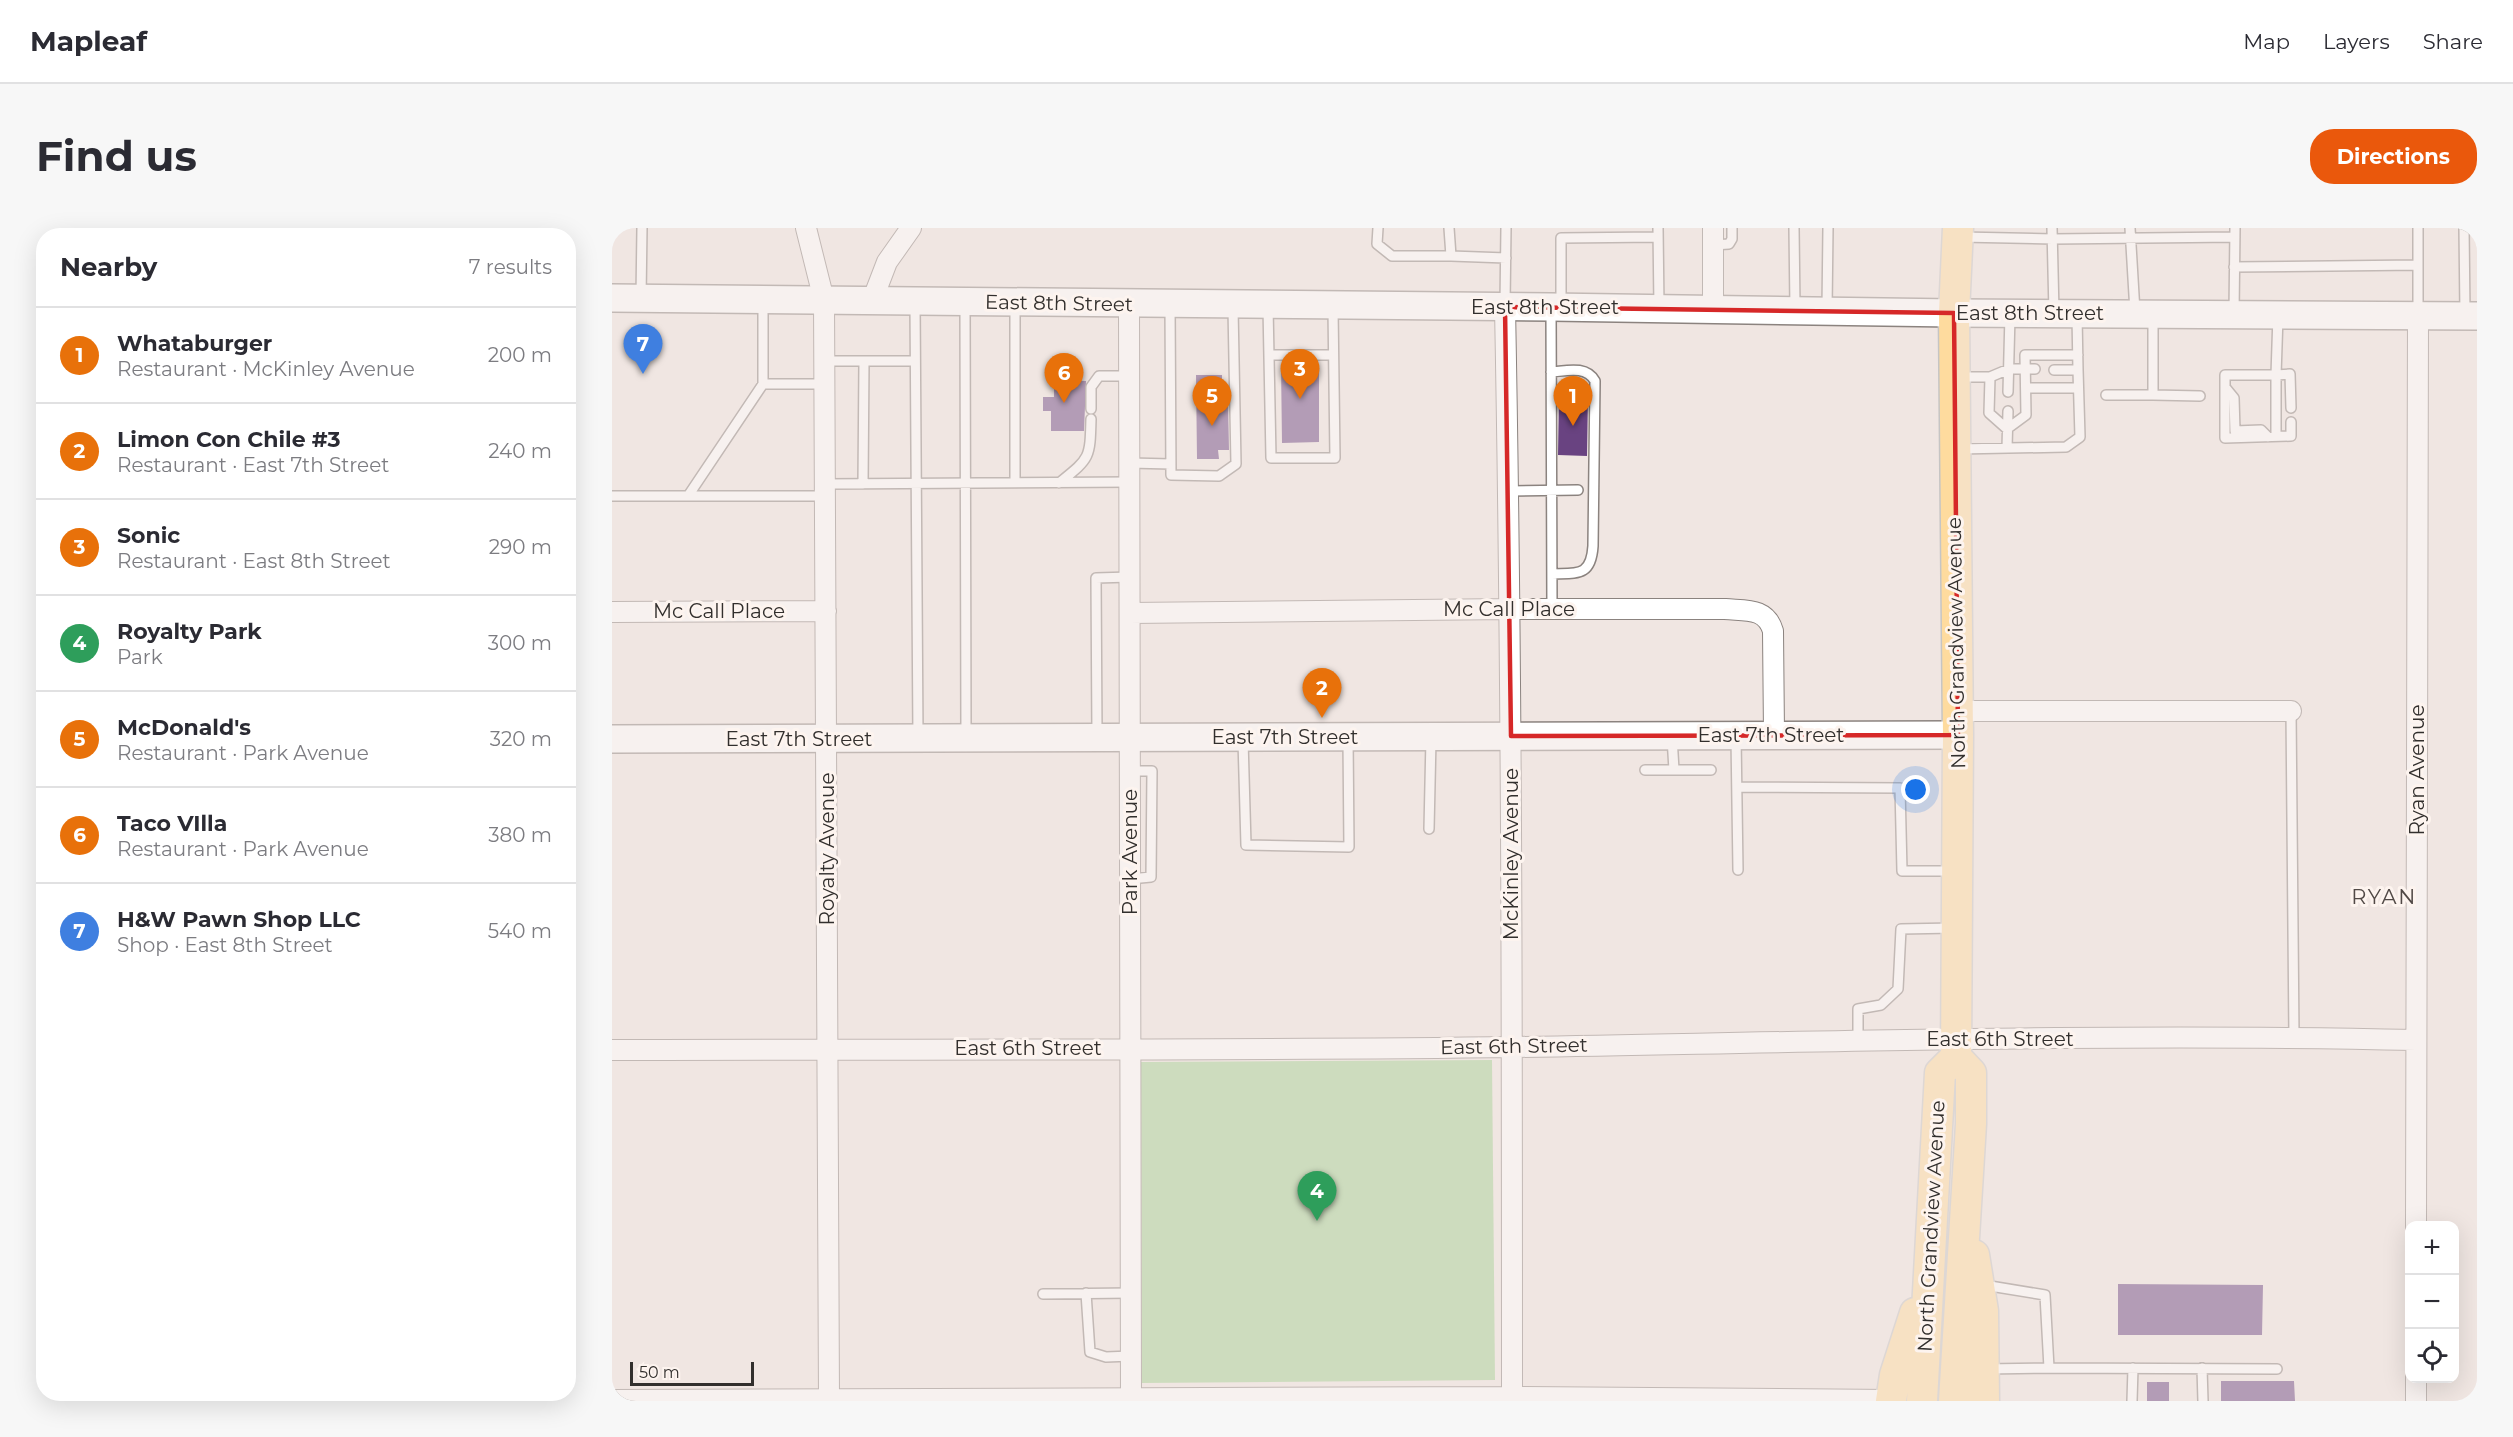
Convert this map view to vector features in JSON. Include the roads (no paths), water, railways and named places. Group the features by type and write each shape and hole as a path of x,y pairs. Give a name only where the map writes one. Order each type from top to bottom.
{"main road":[{"name":"North Grandview Avenue","path":"1954,1401 1971,1124 1971,1073 1956,1048 1958,723 1954,313 1957,233"},
{"name":"East 8th Street","path":"612,298 1954,313 2471,316"},
{"name":"East 7th Street","path":"612,739 1736,735 1958,723"},
{"name":"North Grandview Avenue","path":"1922,1401 1940,1073 1956,1048"},
{"path":"1966,1200 1983,1311 1984,1401"},
{"path":"1891,1400 1895,1375 1930,1268"}],"street":[{"name":"Royalty Avenue","path":"806,228 824,300 829,1400"},
{"path":"872,301 887,262 911,228"},
{"path":"1713,236 1713,309"},
{"name":"Park Avenue","path":"1130,303 1131,1400"},
{"name":"McKinley Avenue","path":"1505,307 1509,490 1513,1047 1512,1399"},
{"name":"Ryan Avenue","path":"2416,1221 2418,315"},
{"name":"Mc Call Place","path":"1130,613 1510,609 1725,609 1754,612 1764,615 1770,621 1773,631 1774,734"},
{"name":"Mc Call Place","path":"612,612 826,611"},
{"name":"East 7th Street","path":"1958,723 2291,711"},
{"name":"East 6th Street","path":"612,1050 1513,1047 1858,1041 1956,1048 2294,1037 2416,1040"},
{"path":"2416,1383 2416,1401"},
{"path":"612,1400 1891,1400"}],"lane":[{"path":"641,300 642,228"},
{"path":"1378,228 1377,244 1392,256 1506,258"},
{"path":"1449,228 1451,256"},
{"path":"1450,243 1456,236 1456,228"},
{"path":"1505,307 1506,228"},
{"path":"1713,236 1729,244 1732,239 1732,228"},
{"path":"1794,228 1795,311"},
{"path":"1827,311 1828,228"},
{"path":"2003,228 2003,239"},
{"path":"1954,449 2066,447 2080,437 2078,355 2065,314 2052,228"},
{"path":"2418,228 2418,315"},
{"path":"2464,228 2471,316"},
{"path":"1552,609 1551,372 1561,238 1658,232 1659,308"},
{"path":"1957,233 2003,239 2053,239 2130,232 2235,232 2234,313"},
{"path":"2130,232 2144,313 2153,396"},
{"path":"2235,267 2418,265"},
{"path":"688,496 763,384 763,300"},
{"path":"915,301 918,738"},
{"path":"965,302 966,738"},
{"path":"1015,302 1015,483"},
{"path":"1170,304 1171,475 1219,476 1236,464 1233,305"},
{"path":"1268,305 1271,458 1335,458 1332,305"},
{"path":"2008,392 2010,313"},
{"path":"2272,436 2278,314"},
{"path":"1269,355 1334,355"},
{"path":"2007,429 2026,415 2026,388 2030,369 2025,355 2078,355"},
{"path":"825,361 914,361"},
{"path":"863,484 864,361"},
{"path":"1955,377 1990,377 2009,369 2030,369"},
{"path":"1551,372 1583,370 1591,374 1595,381 1593,554 1591,563 1586,570 1577,573 1552,574"},
{"path":"2054,370 2078,370"},
{"path":"2291,408 2290,374 2224,375 2225,438 2291,436 2291,422"},
{"path":"1091,409 1091,387 1099,376 1129,376"},
{"path":"1990,377 1989,413 2007,429"},
{"path":"763,384 825,384"},
{"path":"2026,388 2079,388"},
{"path":"2106,395 2200,396"},
{"path":"2007,448 2008,411"},
{"path":"1059,483 1081,465 1090,452 1091,419"},
{"path":"612,496 688,496 825,490 863,484 1059,483 1171,464"},
{"path":"1509,490 1578,490"},
{"path":"1097,737 1096,578 1130,577"},
{"path":"2291,711 2294,1037"},
{"path":"1672,735 1674,770"},
{"path":"1736,735 1738,870"},
{"path":"1429,829 1431,736"},
{"path":"1243,737 1246,845 1349,847 1348,737"},
{"path":"1645,770 1711,770"},
{"path":"1737,787 1900,788 1902,871 1957,871"},
{"path":"1858,1041 1858,1009 1881,1005 1898,989 1901,929 1957,928"},
{"path":"1979,1285 2045,1295 2049,1368"},
{"path":"1086,1293 1090,1352 1106,1357 1131,1356"},
{"path":"1043,1294 1131,1293"},
{"path":"2132,1401 2133,1368"},
{"path":"2202,1368 2203,1401"},
{"path":"1984,1370 2277,1369"}],"place":[{"name":"H&W Pawn Shop LLC","path":"643,374"},
{"name":"Sonic","path":"1300,399"},
{"name":"Taco VIlla","path":"1064,403"},
{"name":"McDonald's","path":"1212,426"},
{"name":"Whataburger","path":"1573,426"},
{"name":"Limon Con Chile #3","path":"1322,718"},
{"name":"Royalty Park","path":"1317,1221"}],"district":[{"name":"RYAN","path":"2384,897"}]}
